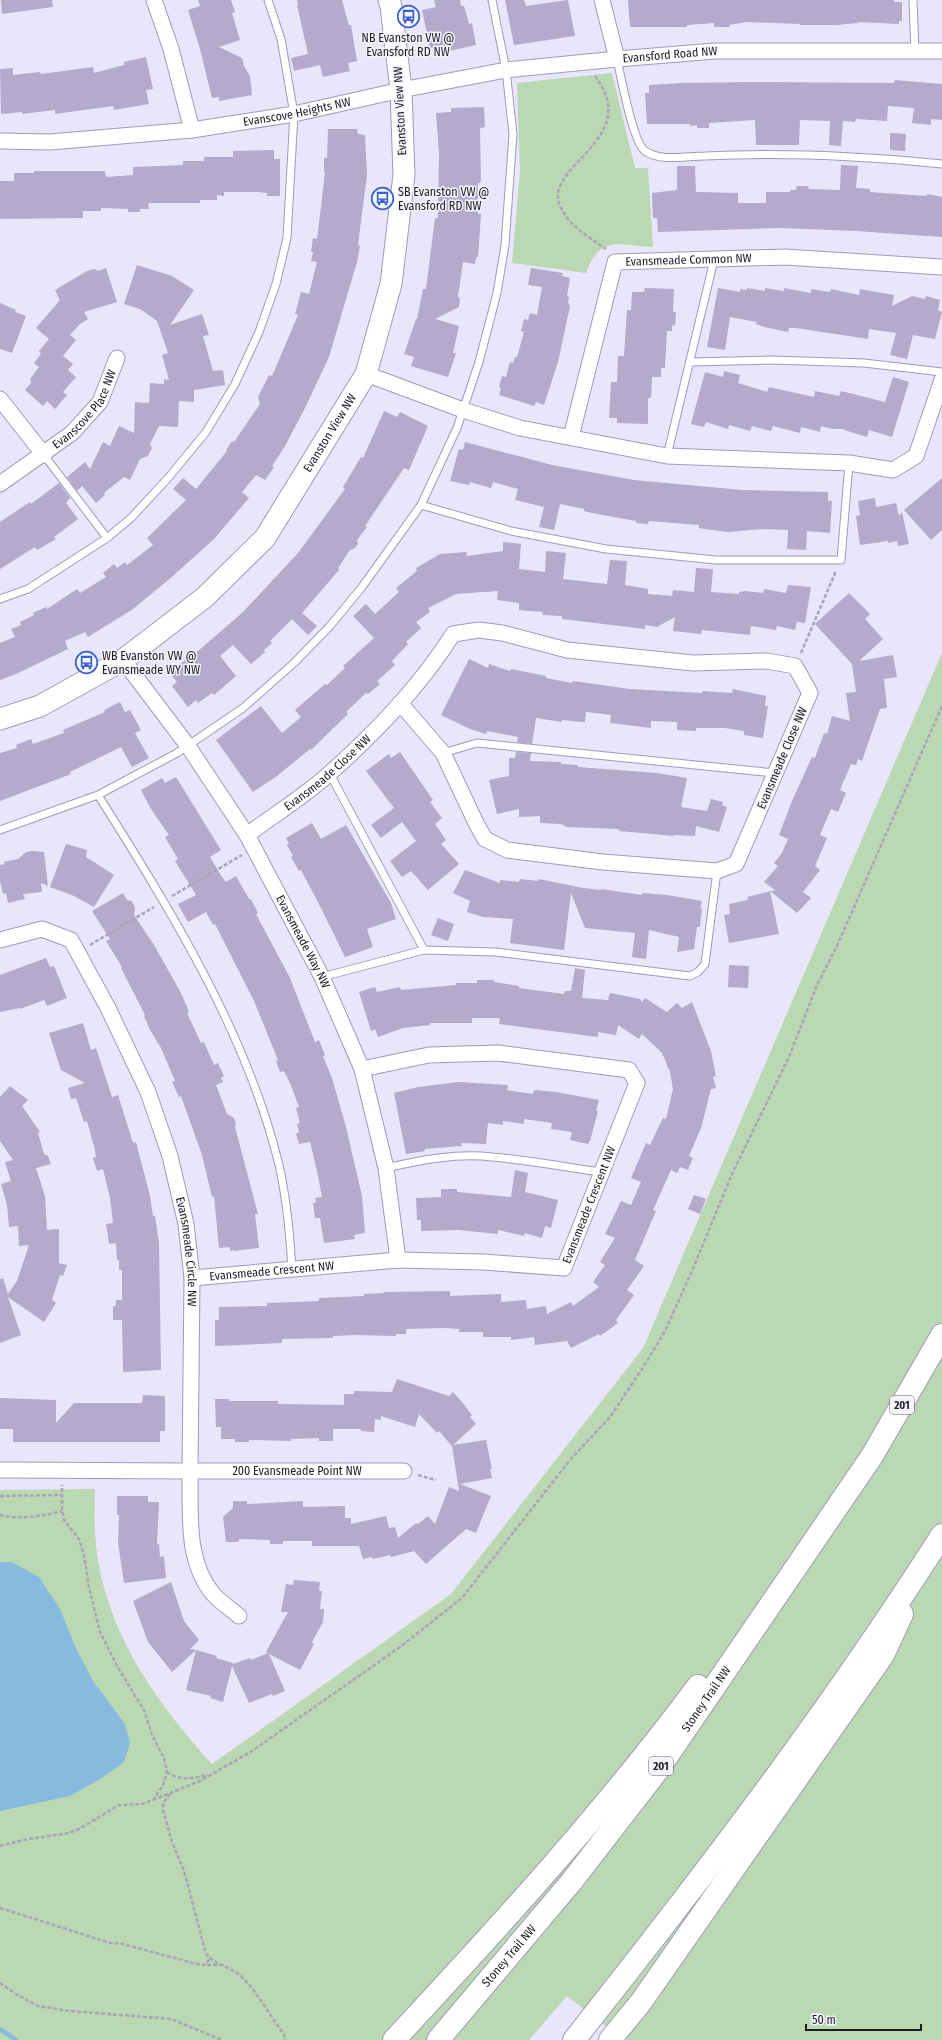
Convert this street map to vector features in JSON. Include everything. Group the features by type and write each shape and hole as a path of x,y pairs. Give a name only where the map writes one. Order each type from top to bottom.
{"highway":[{"name":"Stoney Trail NW","path":"438,2040 572,1881 657,1772 872,1456 942,1336"},
{"path":"394,2040 542,1876 656,1742 815,1530 860,1474"},
{"path":"574,2040 695,1886 806,1735 937,1543"},
{"path":"610,2040 641,2002 882,1655 937,1543"}],"street":[{"path":"154,0 171,49 192,130"},
{"name":"Evanston View NW","path":"0,719 40,706 123,660 205,597 265,538 366,374 392,276 404,175 401,90 389,0"},
{"path":"602,0 617,59"},
{"name":"Evansford Road NW","path":"401,90 506,70 715,51 942,51"},
{"name":"Evanscove Heights NW","path":"0,141 50,142 192,130 294,114 401,90"},
{"name":"Evansmeade Common NW","path":"571,437 615,262 785,257 942,267"},
{"name":"Evanscove Place NW","path":"0,484 44,455 72,433 100,402 116,358"},
{"path":"366,374 463,410 520,428 667,456 850,463 893,470 916,456 942,380"},
{"path":"0,399 44,455"},
{"name":"Evansmeade Close NW","path":"251,841 330,774 400,703 434,665 453,634 479,630 502,633 567,650 693,663 767,661 795,666 810,693 736,864 717,871 603,862 507,850 485,839 443,753 400,703"},
{"name":"Evansmeade Way NW","path":"123,660 188,746 251,841 322,977 362,1069 386,1168 398,1260"},
{"name":"Evansmeade Circle NW","path":"0,940 42,929 71,940 108,1008 148,1092 170,1156 186,1224 192,1278 190,1471 192,1547 200,1571 213,1594 239,1616"},
{"name":"Evansmeade Crescent NW","path":"192,1278 398,1260 483,1262 564,1268 601,1172 638,1083 629,1070 498,1053 429,1055 362,1069"},
{"path":"0,1470 190,1471"},
{"name":"200 Evansmeade Point NW","path":"190,1471 404,1471"}],"lane":[{"path":"0,599 28,589 107,538 131,518 165,482 206,432 235,384 259,332 276,284 287,238 294,114 281,40 268,0"},
{"path":"0,830 98,795 188,746 243,708 294,663 330,626 362,587 421,506 463,410 489,328 506,245 513,134 506,70 492,0"},
{"path":"913,0 915,51"},
{"path":"617,59 636,138 645,151 662,158 764,153 873,157 942,164"},
{"path":"667,456 691,362 714,260"},
{"path":"691,362 771,360 864,363 942,372"},
{"path":"44,455 107,538"},
{"path":"421,506 511,531 606,549 716,560 841,560 850,463"},
{"path":"443,753 477,743 775,773"},
{"path":"330,774 424,950"},
{"path":"98,795 164,901 225,1015 268,1126 279,1165 288,1215 292,1270"},
{"path":"322,977 424,950 496,952 690,976 698,972 705,964 717,871"},
{"path":"386,1168 422,1160 459,1156 491,1156 601,1172"}],"path":[{"path":"592,72 605,94 608,118 590,150 563,178 559,187 558,196 560,205 576,228 606,249"},
{"path":"795,666 841,560"},
{"path":"0,1846 23,1840 69,1833 81,1828 119,1805 142,1804 210,1775 252,1750 400,1648 462,1598 570,1460 614,1410 644,1366 665,1331 692,1271 732,1174 789,1057 817,985 837,946 942,706"},
{"path":"77,952 164,901 251,841"},
{"path":"404,1471 436,1480"},
{"path":"62,1484 61,1496 64,1520 78,1539 84,1555 89,1587 104,1642 125,1681 144,1710 152,1735 164,1758 167,1772 163,1785 153,1800"},
{"path":"0,1496 61,1496"},
{"path":"0,1515 31,1517 44,1516 62,1511"},
{"path":"167,1772 174,1777 183,1779 210,1775"},
{"path":"172,1792 163,1803 163,1810 172,1842 184,1872 206,1954 210,1959 229,1967 243,1979 284,2034 285,2040"},
{"path":"0,1908 110,1943 123,1944 204,1965 222,1965"},
{"path":"204,1965 210,1959"},
{"path":"0,1983 38,2006 70,2012 171,2019 222,2040"}],"green space":[{"path":"612,73 635,168 648,168 653,247 622,244 605,247 598,252 592,260 586,273 512,263 520,171 517,83"},
{"path":"942,653 942,2040 624,2040 567,1996 529,2040 0,2040 0,1490 95,1489 94,1508 97,1556 105,1593 115,1620 127,1647 157,1696 212,1764 451,1594 643,1348"}],"water":[{"path":"0,1562 12,1562 39,1577 60,1609 75,1646 93,1681 125,1724 130,1743 124,1762 102,1778 70,1796 0,1811"}],"building":[{"path":"1,0 52,0 53,7 2,14"},
{"path":"198,0 231,0 235,12 232,13 240,40 219,47 242,58 244,66 250,76 252,95 219,101 219,97 212,98 200,49 188,10 200,6"},
{"path":"297,0 342,0 349,25 351,25 357,61 348,63 350,71 323,77 320,65 294,71 291,58 308,54"},
{"path":"434,0 460,0 461,6 464,6 469,24 472,23 476,45 445,52 443,45 430,48 422,10 436,7"},
{"path":"505,0 524,0 526,6 568,0 575,36 514,45"},
{"path":"628,0 894,0 894,2 902,2 902,21 899,21 899,24 858,22 837,25 800,25 747,22 729,25 730,27 714,27 714,23 687,25 687,27 630,27"},
{"path":"146,57 153,89 146,90 149,104 114,110 113,106 55,114 55,110 22,114 22,112 1,114 0,69 13,68 13,75 40,72 41,74 93,67 94,73 124,65 124,62"},
{"path":"895,80 942,84 942,120 931,119 931,125 912,123 914,108 888,106 887,121 856,119 855,122 843,121 841,146 829,145 830,121 800,120 799,145 756,145 755,120 709,123 709,128 697,128 697,125 690,126 690,124 647,124 645,93 649,93 649,85 752,82 894,83"},
{"path":"484,107 485,127 480,128 481,180 480,183 478,183 478,214 481,214 478,257 476,257 475,264 463,262 458,296 460,299 459,307 435,319 459,326 453,353 456,353 448,377 411,366 414,357 404,354 417,319 423,289 426,289 435,218 438,218 439,152 436,113 451,112 451,108"},
{"path":"328,129 357,129 358,134 365,135 367,175 358,245 360,246 357,262 329,357 304,410 285,446 272,466 274,467 265,480 256,475 242,492 249,498 214,539 133,609 88,637 85,632 65,641 68,649 0,680 0,643 15,637 11,629 21,625 20,622 34,615 33,613 46,607 47,609 77,589 80,593 106,577 103,573 114,564 117,568 125,562 127,565 153,545 147,538 186,500 173,489 183,478 196,489 227,451 226,450 232,441 234,442 260,404 258,397 269,375 272,376 298,315 295,314 301,292 309,294 317,262 311,261 313,252 311,252 313,238 317,239 325,172 324,158 327,158"},
{"path":"890,133 906,134 905,151 890,150"},
{"path":"274,150 274,159 280,159 280,196 267,196 267,193 257,192 224,192 224,196 217,195 217,200 200,200 200,203 148,203 149,209 140,209 140,212 128,212 128,209 101,208 101,211 83,211 83,218 0,219 0,181 14,181 14,173 34,173 34,171 105,171 106,177 133,175 133,167 183,165 183,161 204,161 204,157 233,157 233,151"},
{"path":"841,165 858,166 856,188 870,189 870,192 927,196 927,194 942,197 942,237 856,231 780,228 658,232 657,218 653,218 652,193 677,190 677,166 695,166 696,192 738,193 738,203 766,203 766,192 790,192 790,190 796,190 797,186 809,186 808,189 840,190"},
{"path":"137,265 172,276 194,290 170,325 202,314 209,335 203,336 213,371 223,370 225,385 194,390 194,402 179,401 178,427 159,426 150,444 152,448 148,456 140,459 130,480 124,477 105,492 104,496 96,503 82,486 77,491 67,477 85,462 90,469 103,442 110,446 119,426 134,433 135,402 149,403 150,383 164,384 164,379 169,380 162,355 168,353 157,321 140,309 124,304"},
{"path":"106,268 117,302 84,312 88,319 80,324 70,335 76,340 63,356 73,364 68,370 76,377 63,392 67,395 55,409 47,401 43,406 25,390 31,383 30,379 39,367 34,363 41,354 39,351 49,339 36,328 60,300 55,290 87,271 94,269 98,271"},
{"path":"531,268 563,273 562,276 570,278 567,296 569,297 568,303 570,306 558,362 544,405 536,402 534,406 499,395 501,388 499,387 502,376 506,377 510,362 513,363 515,357 517,357 524,332 521,331 524,319 528,320 530,313 537,315 542,287 528,285"},
{"path":"645,288 674,289 673,312 676,312 675,326 672,325 672,331 667,331 665,368 661,368 661,377 652,377 651,398 648,398 648,424 617,423 617,418 609,418 611,382 617,382 618,356 624,356 627,310 631,310 632,292 644,292"},
{"path":"718,288 740,292 740,289 747,290 747,288 765,291 765,288 784,291 784,288 811,293 811,289 830,292 831,289 859,295 860,289 894,295 892,306 912,296 925,299 926,296 940,300 938,310 942,312 935,339 913,335 907,359 890,355 896,333 869,329 868,339 796,328 789,328 788,332 764,327 756,324 757,322 730,317 725,350 707,347"},
{"path":"0,303 16,310 15,312 26,316 12,353 0,349"},
{"path":"724,371 740,375 738,383 767,392 769,387 814,397 815,391 839,396 841,391 885,402 893,377 909,382 892,437 869,430 867,437 844,429 833,429 821,426 820,432 801,427 800,433 773,426 771,431 752,426 750,431 729,425 728,429 706,422 704,427 691,424 705,372 723,377"},
{"path":"384,411 397,417 400,412 428,426 409,470 404,468 365,526 367,527 357,540 358,544 354,549 350,550 338,568 339,570 302,613 317,626 308,635 292,619 270,641 272,643 264,650 265,652 251,664 233,645 220,656 236,676 214,695 212,693 198,703 196,700 188,707 172,686 177,682 169,672 198,651 242,613 298,553 345,489 343,487 361,457 363,458"},
{"path":"465,442 552,465 634,480 742,490 828,492 828,501 832,501 830,533 807,531 806,550 787,549 788,530 763,529 728,532 699,528 699,525 649,521 648,524 636,523 636,521 592,513 584,511 584,509 560,504 554,530 539,527 544,507 515,500 518,489 493,482 491,488 470,482 469,485 450,481 459,449 463,450"},
{"path":"942,478 942,530 931,540 904,510"},
{"path":"59,483 70,498 66,503 78,519 54,537 56,539 37,550 35,547 0,569 0,522 30,502 31,504"},
{"path":"875,498 876,507 896,503 899,516 902,512 909,544 898,546 897,541 888,543 888,541 860,545 856,516 860,515 858,501"},
{"path":"503,542 521,544 519,569 545,572 546,551 566,553 563,579 607,584 610,560 627,561 625,585 648,589 648,594 672,596 673,590 694,592 696,568 713,569 711,592 739,594 739,592 745,591 763,593 764,589 786,593 788,585 811,587 805,623 797,622 795,630 777,626 776,630 751,626 750,635 702,630 701,634 673,631 675,617 657,627 645,625 645,629 562,619 562,616 542,615 543,612 519,610 519,603 497,600 498,591 456,594 428,608 430,612 416,622 421,628 406,642 408,644 392,661 395,665 377,681 380,684 368,694 366,693 346,712 348,714 311,750 310,749 277,776 253,792 216,740 261,706 282,733 301,717 295,710 325,684 327,685 345,668 343,666 374,638 353,616 366,604 375,614 399,592 396,588 417,571 416,568 440,554 466,552 467,556 503,551"},
{"path":"849,593 870,614 865,619 883,639 859,661 893,655 897,677 884,679 887,708 880,709 862,761 858,759 856,765 851,764 840,790 846,793 838,812 831,809 820,835 827,838 815,866 820,870 803,892 811,898 797,913 770,891 775,890 764,882 778,866 774,863 782,853 788,839 779,835 792,801 812,757 815,758 824,733 827,734 832,716 850,721 846,693 856,692 852,664 815,624"},
{"path":"469,659 488,668 489,664 510,671 511,669 572,683 573,681 630,689 702,693 702,691 732,693 733,689 766,696 765,706 768,706 763,738 744,735 744,731 725,728 696,728 696,731 677,730 677,722 651,721 651,728 610,723 611,715 586,712 585,722 562,720 562,722 536,718 532,744 517,742 518,737 487,731 486,734 470,729 441,715"},
{"path":"120,702 125,712 130,710 141,730 135,733 149,758 132,767 121,747 70,772 71,774 0,801 0,753 17,748 16,745 31,739 33,744 64,733 63,730 105,712 104,710"},
{"path":"400,752 433,800 430,802 442,818 435,824 446,840 441,844 459,864 428,890 411,871 402,877 390,861 416,841 402,822 381,838 371,825 394,808 366,771 389,754 391,758"},
{"path":"516,752 531,753 530,761 561,762 561,764 578,765 578,767 657,773 687,778 681,807 707,811 711,799 723,802 722,805 727,807 719,832 696,826 695,836 674,836 619,831 619,829 567,827 561,824 540,823 540,816 519,817 519,809 497,814 489,780 509,776 509,758 515,758"},
{"path":"176,777 221,850 210,857 222,877 226,882 236,876 249,899 251,899 258,913 256,914 290,978 315,1042 319,1040 325,1055 323,1056 332,1078 346,1127 362,1196 365,1233 354,1235 355,1239 324,1243 320,1218 315,1218 313,1203 316,1203 315,1198 322,1197 317,1171 310,1142 299,1144 296,1134 299,1132 297,1124 300,1123 296,1108 299,1107 290,1083 284,1071 280,1072 276,1061 278,1060 254,1001 215,924 213,925 206,912 188,922 178,904 196,895 175,861 178,859 165,837 169,835 151,809 141,790 162,778 165,783"},
{"path":"312,823 321,839 346,825 391,903 396,919 367,929 373,947 345,957 301,870 299,871 291,857 293,856 287,845 289,844 286,838"},
{"path":"66,844 87,850 86,857 114,875 94,907 74,896 50,887"},
{"path":"26,852 44,852 48,886 41,883 42,892 23,894 25,899 8,903 6,893 3,894 0,881 0,865 5,864 4,862 18,859"},
{"path":"465,870 500,883 500,880 519,882 520,879 538,881 539,879 583,888 642,895 642,893 667,895 702,901 700,909 702,908 700,927 697,927 694,949 677,952 679,937 649,930 646,959 632,957 635,933 585,928 571,893 564,950 510,943 513,919 483,917 467,912 470,901 453,893"},
{"path":"770,891 779,934 729,943 724,915 730,914 729,904 748,900 747,897"},
{"path":"123,893 127,900 132,901 135,908 134,915 154,945 181,993 189,1012 187,1013 201,1043 204,1042 214,1065 218,1063 224,1076 221,1078 223,1082 216,1085 227,1114 234,1118 236,1124 235,1127 258,1214 255,1214 259,1248 230,1251 230,1247 219,1248 214,1196 212,1197 202,1155 181,1096 179,1097 172,1082 175,1081 161,1048 150,1030 144,1016 145,1015 121,968 122,967 106,941 110,939 92,911"},
{"path":"438,918 454,924 448,941 431,935"},
{"path":"46,958 50,967 54,966 67,998 47,1006 44,1000 20,1009 0,1012 0,975"},
{"path":"729,965 749,966 748,988 728,987"},
{"path":"575,968 585,970 582,998 608,1000 610,993 640,999 642,1002 645,998 667,1012 677,1003 682,1008 692,1002 711,1051 716,1076 713,1077 716,1088 711,1089 701,1128 689,1156 693,1158 688,1170 680,1167 677,1173 671,1170 653,1210 656,1211 635,1260 644,1266 627,1290 634,1295 616,1320 618,1323 600,1336 599,1334 571,1348 567,1341 535,1345 534,1337 511,1340 511,1337 483,1337 483,1332 459,1332 459,1329 444,1328 406,1329 406,1334 396,1334 396,1336 333,1336 333,1338 282,1339 282,1343 215,1346 215,1320 219,1320 219,1307 267,1306 267,1303 319,1301 319,1298 364,1296 364,1294 384,1292 450,1291 450,1296 501,1294 501,1302 526,1300 527,1309 546,1306 547,1314 571,1302 573,1306 599,1287 593,1282 605,1265 600,1262 615,1238 605,1234 621,1201 631,1205 641,1182 631,1178 646,1143 650,1145 663,1118 666,1119 673,1089 670,1072 662,1053 642,1034 639,1039 618,1025 616,1035 598,1032 598,1037 499,1024 500,1018 472,1018 472,1023 430,1023 430,1025 403,1028 378,1037 375,1029 371,1031 359,992 375,987 377,992 400,987 401,990 456,985 456,983 477,983 477,980 494,980 494,982 519,986 519,988 564,994 565,991 571,991"},
{"path":"83,1023 91,1050 96,1048 112,1097 118,1095 133,1143 136,1142 150,1196 153,1216 155,1216 159,1243 161,1370 123,1372 122,1320 113,1320 113,1306 116,1306 116,1300 122,1300 122,1270 119,1270 116,1243 109,1244 106,1224 113,1223 110,1198 103,1169 97,1171 93,1158 96,1157 95,1150 87,1121 84,1122 76,1098 71,1099 68,1088 85,1083 61,1070 49,1033"},
{"path":"458,1082 508,1085 507,1090 533,1094 534,1090 556,1092 599,1100 596,1111 598,1111 590,1141 588,1144 570,1140 572,1132 551,1129 552,1123 524,1119 524,1124 503,1121 503,1125 488,1123 486,1144 461,1143 462,1146 424,1149 425,1151 406,1154 394,1093 418,1087"},
{"path":"10,1086 28,1100 22,1106 40,1132 38,1133 44,1154 48,1156 51,1164 36,1168 45,1196 47,1230 59,1229 59,1263 67,1265 63,1276 60,1275 52,1300 56,1303 44,1322 8,1297 21,1335 0,1343 0,1279 3,1278 8,1294 17,1281 29,1245 19,1246 18,1226 9,1227 7,1205 1,1184 11,1181 5,1162 13,1160 0,1141 0,1097"},
{"path":"515,1170 528,1173 525,1192 558,1200 551,1228 545,1226 542,1238 525,1233 524,1236 498,1230 498,1234 459,1230 421,1231 421,1220 417,1220 416,1198 441,1197 441,1189 457,1189 457,1192 511,1197"},
{"path":"694,1195 706,1199 700,1214 688,1209"},
{"path":"397,1379 449,1396 453,1392 462,1402 472,1415 470,1417 476,1424 453,1445 486,1440 492,1469 490,1469 492,1478 460,1484 491,1496 476,1533 466,1529 426,1564 414,1551 391,1557 390,1555 373,1559 372,1557 363,1559 359,1546 312,1546 312,1541 283,1541 283,1544 270,1544 270,1540 239,1539 239,1542 226,1542 223,1517 233,1508 233,1501 247,1501 247,1504 303,1501 303,1507 345,1506 345,1518 351,1518 351,1524 386,1516 389,1528 395,1527 398,1538 416,1523 418,1524 428,1516 435,1524 449,1487 459,1491 452,1446 439,1431 437,1433 419,1414 415,1427 381,1416 381,1420 375,1419 374,1432 361,1431 361,1429 333,1429 333,1441 319,1441 319,1438 291,1439 291,1441 249,1440 249,1442 235,1442 235,1439 221,1439 221,1427 216,1427 215,1399 229,1399 229,1401 278,1401 278,1404 344,1405 344,1394 354,1394 354,1391 392,1392"},
{"path":"143,1395 165,1396 165,1431 160,1431 160,1442 13,1442 13,1429 0,1429 0,1398 56,1400 56,1423 74,1403 142,1403"},
{"path":"117,1496 148,1496 148,1502 159,1502 157,1544 159,1544 160,1557 164,1556 166,1578 124,1583 118,1543 119,1515 117,1515"},
{"path":"294,1580 320,1582 319,1591 322,1591 320,1609 324,1609 323,1622 312,1642 314,1644 300,1670 269,1654 285,1691 273,1696 272,1694 249,1703 232,1666 223,1702 210,1698 211,1696 186,1690 196,1650 217,1656 216,1658 233,1664 250,1658 251,1660 268,1653 266,1652 288,1612 281,1612 286,1584 293,1585"},
{"path":"171,1582 184,1621 199,1640 190,1649 196,1650 172,1672 148,1642 133,1601"}],"waterway":[{"path":"0,2029 16,2040"}],"place":[{"name":"NB Evanston VW @ Evansford RD NW","path":"408,17"},
{"name":"SB Evanston VW @ Evansford RD NW","path":"382,199"},
{"name":"WB Evanston VW @ Evansmeade WY NW","path":"86,663"}]}
